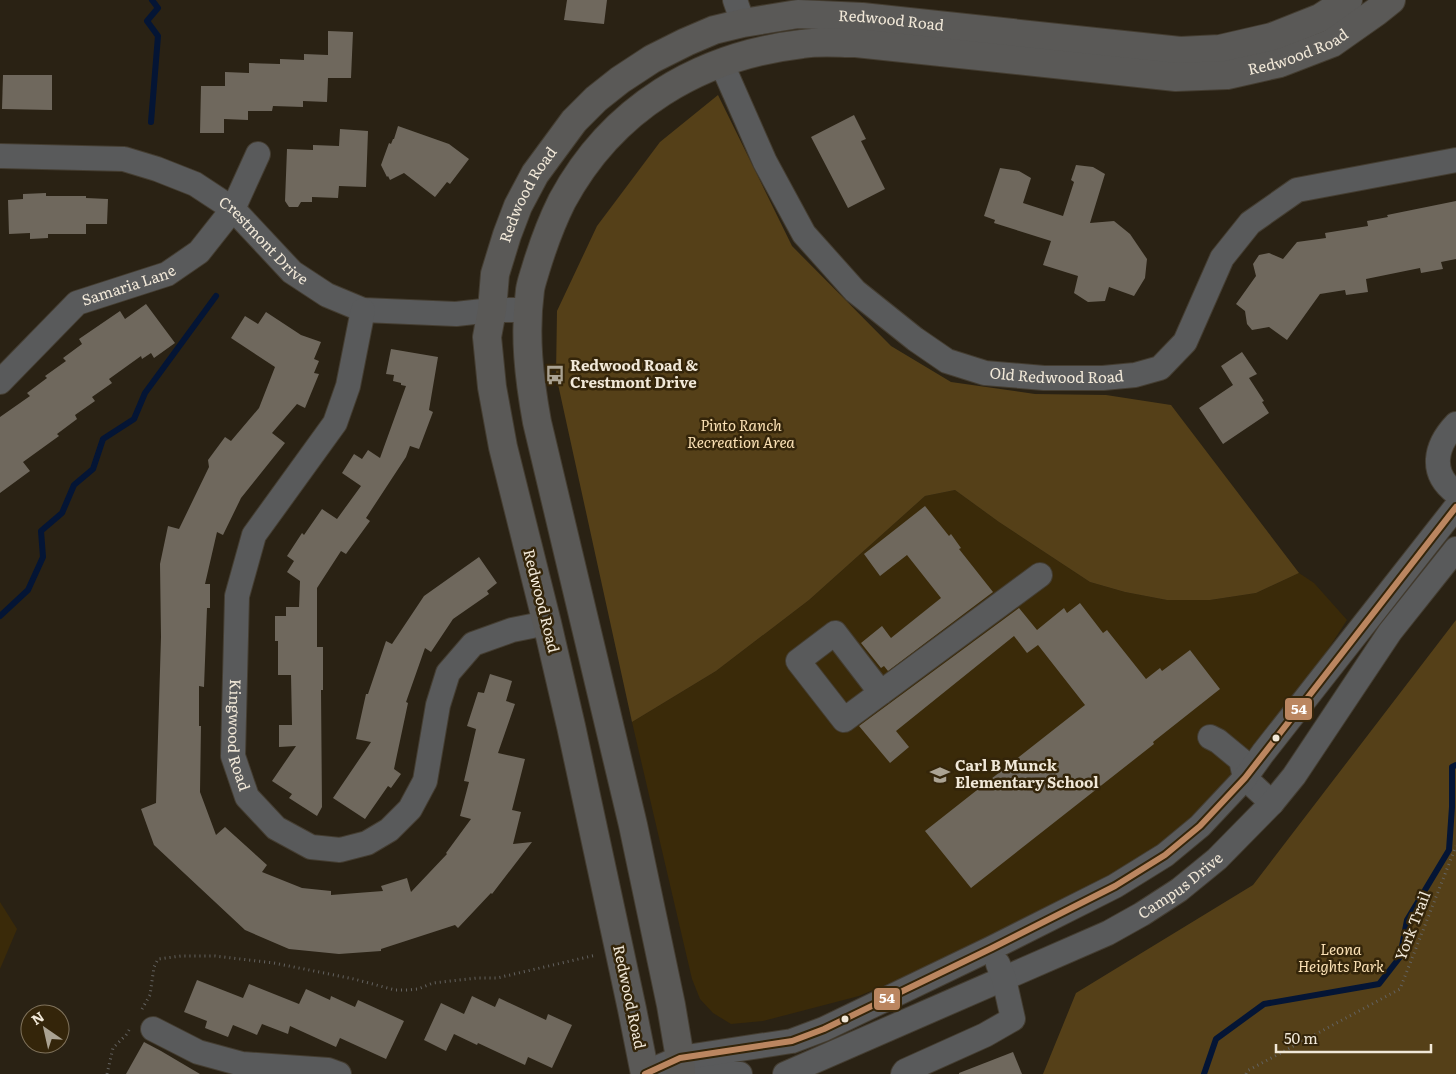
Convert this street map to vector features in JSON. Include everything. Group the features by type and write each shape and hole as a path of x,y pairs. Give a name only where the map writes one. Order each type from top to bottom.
{"main road":[{"name":"Redwood Road","path":"641,1074 620,951 547,623 503,446 492,387 487,337 492,310 495,274 518,206 534,174 574,121 596,99 652,59 714,30 739,12 862,17 1180,51 1220,49 1272,37 1320,18 1348,0"},
{"name":"Redwood Road","path":"681,1068 633,825 537,422 528,360 530,288 543,243 554,217 583,167 620,125 642,104 699,71 754,52 804,43 856,43 1158,76 1228,75 1280,64 1332,43 1390,0"}],"street":[{"name":"Old Redwood Road","path":"721,62 765,162 804,234 855,291 915,339 948,361 985,373 1044,378 1103,378 1135,375 1160,368 1185,342 1222,258 1250,223 1297,190 1456,160"},
{"name":"Samaria Lane","path":"0,382 78,302 167,274 199,252 233,209 258,154"},
{"name":"Crestmont Drive","path":"0,156 124,159 157,169 195,184 233,209 292,272 327,295 363,310 456,314 492,310 528,310"},
{"name":"Kingwood Road","path":"363,310 348,386 335,423 254,535 237,596 233,756 247,798 276,828 311,847 340,850 367,843 374,839 389,830 410,809 425,781 438,705 448,672 474,644 512,630 547,623"},
{"path":"1456,424 1440,444 1438,459 1439,472 1444,484 1456,493"},
{"path":"641,1074 681,1068 792,1041 824,1029 1115,886 1165,855 1200,826 1245,778 1456,507"},
{"name":"Campus Drive","path":"785,1074 1108,933 1180,890 1217,859 1272,803 1294,776 1390,632 1456,549"},
{"path":"881,693 1040,575"},
{"path":"1210,737 1241,760 1245,778 1272,803"},
{"path":"904,1074 906,1071 984,1035 1013,1019 1004,979 992,948"},
{"path":"142,1022 198,1052 242,1064 328,1070 339,1074"},
{"path":"681,1068 740,1074"}],"path":[{"name":"York Trail","path":"1246,1074 1247,1071 1400,989 1456,846"},
{"path":"107,1074 113,1048 142,1022 150,995 154,967 158,959 181,956 215,956 274,963 354,979 395,990 407,990 418,989 433,983 477,978 497,978 556,963 620,951"}],"shaded area":[{"name":"Carl B Munck Elementary School","path":"955,490 999,522 1090,582 1125,592 1167,600 1210,600 1256,593 1299,573 1314,583 1347,620 1257,750 1178,837 1081,903 859,996 763,1021 731,1024 713,1013 700,999 692,979 632,722 716,671 809,600 925,496"},
{"path":"0,902 17,929 0,969"}],"green space":[{"name":"Pinto Ranch Recreation Area","path":"718,95 792,246 891,346 951,382 1035,394 1106,395 1171,405 1299,573 1256,593 1210,600 1167,600 1125,592 1090,582 999,522 955,490 925,496 809,600 716,671 632,722 556,375 557,311 597,226 660,142"},
{"name":"Leona Heights Park","path":"1456,620 1456,1074 1043,1074 1076,993 1253,885"}],"building":[{"path":"567,0 607,0 604,24 564,20"},
{"path":"328,31 353,32 351,78 328,78 327,102 303,101 303,107 273,106 272,111 248,111 248,120 224,119 224,133 200,133 201,86 225,86 225,72 249,73 249,63 280,64 280,59 304,60 304,54 328,55"},
{"path":"3,75 52,75 52,110 2,109"},
{"path":"854,115 866,139 861,141 885,189 848,208 811,137"},
{"path":"398,126 449,144 469,159 450,184 447,182 435,197 404,173 390,180 387,177 381,165 389,143 391,144 394,139"},
{"path":"340,129 368,131 366,187 339,186 338,198 312,197 312,202 301,202 298,207 289,207 285,201 287,149 313,150 313,145 339,146"},
{"path":"1076,165 1093,167 1105,174 1090,223 1114,221 1130,234 1147,259 1145,278 1134,296 1109,287 1105,301 1088,302 1074,293 1078,276 1043,265 1051,241 994,223 995,220 984,216 1000,168 1019,171 1031,178 1023,203 1063,216 1074,182 1071,180"},
{"path":"46,193 46,196 86,196 86,198 108,199 107,224 86,224 86,234 48,234 48,238 30,239 30,233 9,234 8,200 23,199 23,194"},
{"path":"1456,201 1456,259 1441,262 1443,269 1421,273 1420,268 1366,279 1368,292 1346,295 1345,290 1320,294 1287,340 1269,327 1252,330 1247,324 1245,311 1236,304 1256,276 1253,264 1259,255 1269,253 1283,259 1297,242 1326,238 1325,233 1368,226 1367,221 1388,217 1387,215"},
{"path":"146,304 175,343 154,358 151,353 142,359 141,356 109,379 112,383 92,397 95,401 75,415 77,419 57,434 59,436 23,462 30,471 0,493 0,417 30,396 27,393 47,378 45,376 66,361 63,358 82,344 79,339 120,311 125,319"},
{"path":"266,312 301,335 321,342 314,359 319,361 314,373 319,374 305,408 297,404 272,433 285,443 241,498 223,535 217,532 205,584 210,584 210,608 207,608 204,687 199,686 199,726 201,726 200,792 216,835 225,827 267,865 262,872 302,888 331,891 331,895 383,891 381,886 407,878 411,892 447,854 471,819 460,816 469,782 464,781 476,729 467,726 478,692 484,693 490,674 512,681 506,701 515,704 498,753 525,759 512,810 521,812 513,844 532,842 492,894 458,928 455,925 381,949 381,951 339,954 289,949 245,930 154,845 141,809 156,803 161,637 160,564 168,526 179,529 209,467 208,460 225,437 231,441 259,408 275,367 231,338 245,316 258,324"},
{"path":"391,349 438,357 429,410 433,412 419,449 410,446 406,457 366,518 370,521 346,554 341,551 317,588 317,647 323,647 323,690 321,690 322,807 317,816 289,798 292,794 272,781 296,746 279,747 279,725 292,725 291,675 278,675 278,641 275,641 275,616 286,616 286,607 299,607 300,581 287,572 294,561 287,556 302,533 304,535 322,509 337,519 361,486 342,473 354,454 362,459 368,450 380,458 406,386 393,381 394,375 386,374"},
{"path":"1242,352 1257,374 1249,378 1264,401 1262,402 1269,413 1223,444 1199,408 1233,385 1221,366"},
{"path":"925,506 949,536 951,534 961,548 959,549 993,592 888,671 884,666 881,668 861,643 882,626 891,638 941,598 907,555 880,576 864,554"},
{"path":"479,557 497,583 487,591 489,594 453,619 431,652 425,648 406,702 408,703 394,769 401,774 391,788 388,786 365,819 333,798 371,742 356,739 366,694 368,694 386,641 392,644 424,596"},
{"path":"1080,603 1103,633 1107,630 1146,679 1160,668 1162,671 1190,650 1220,689 1153,742 1154,744 971,888 925,831 1085,705 1038,645 1027,653 1014,636 896,731 909,747 890,763 859,726 1019,608 1037,630 1064,608 1067,613"},
{"path":"197,980 243,998 249,984 299,1004 306,989 330,1000 331,996 355,1007 358,1000 404,1021 386,1059 340,1038 336,1047 290,1026 288,1034 262,1024 257,1035 233,1025 228,1037 205,1028 207,1021 184,1012"},
{"path":"472,996 495,1007 499,998 546,1020 548,1014 572,1025 552,1068 528,1057 525,1065 454,1034 446,1051 424,1040 441,1003 464,1014"},
{"path":"144,1042 161,1051 200,1074 126,1074"},
{"path":"1013,1052 1022,1074 959,1074 959,1073"}],"waterway":[{"path":"151,122 158,36 147,21 158,8 152,0"},
{"path":"0,616 28,590 43,557 41,531 62,513 74,485 93,469 103,439 134,419 145,393 216,296"},
{"path":"1204,1074 1216,1039 1264,1004 1379,984 1400,957 1407,920 1449,850 1452,767 1456,765"}],"transit line":[{"name":"54","path":"645,1074 680,1058 792,1041 824,1029 1115,886 1165,855 1200,826 1245,778 1456,507"}],"place":[{"name":"Redwood Road & Crestmont Drive","path":"555,375"},
{"name":"Carl B Munck Elementary School","path":"940,775"}]}
